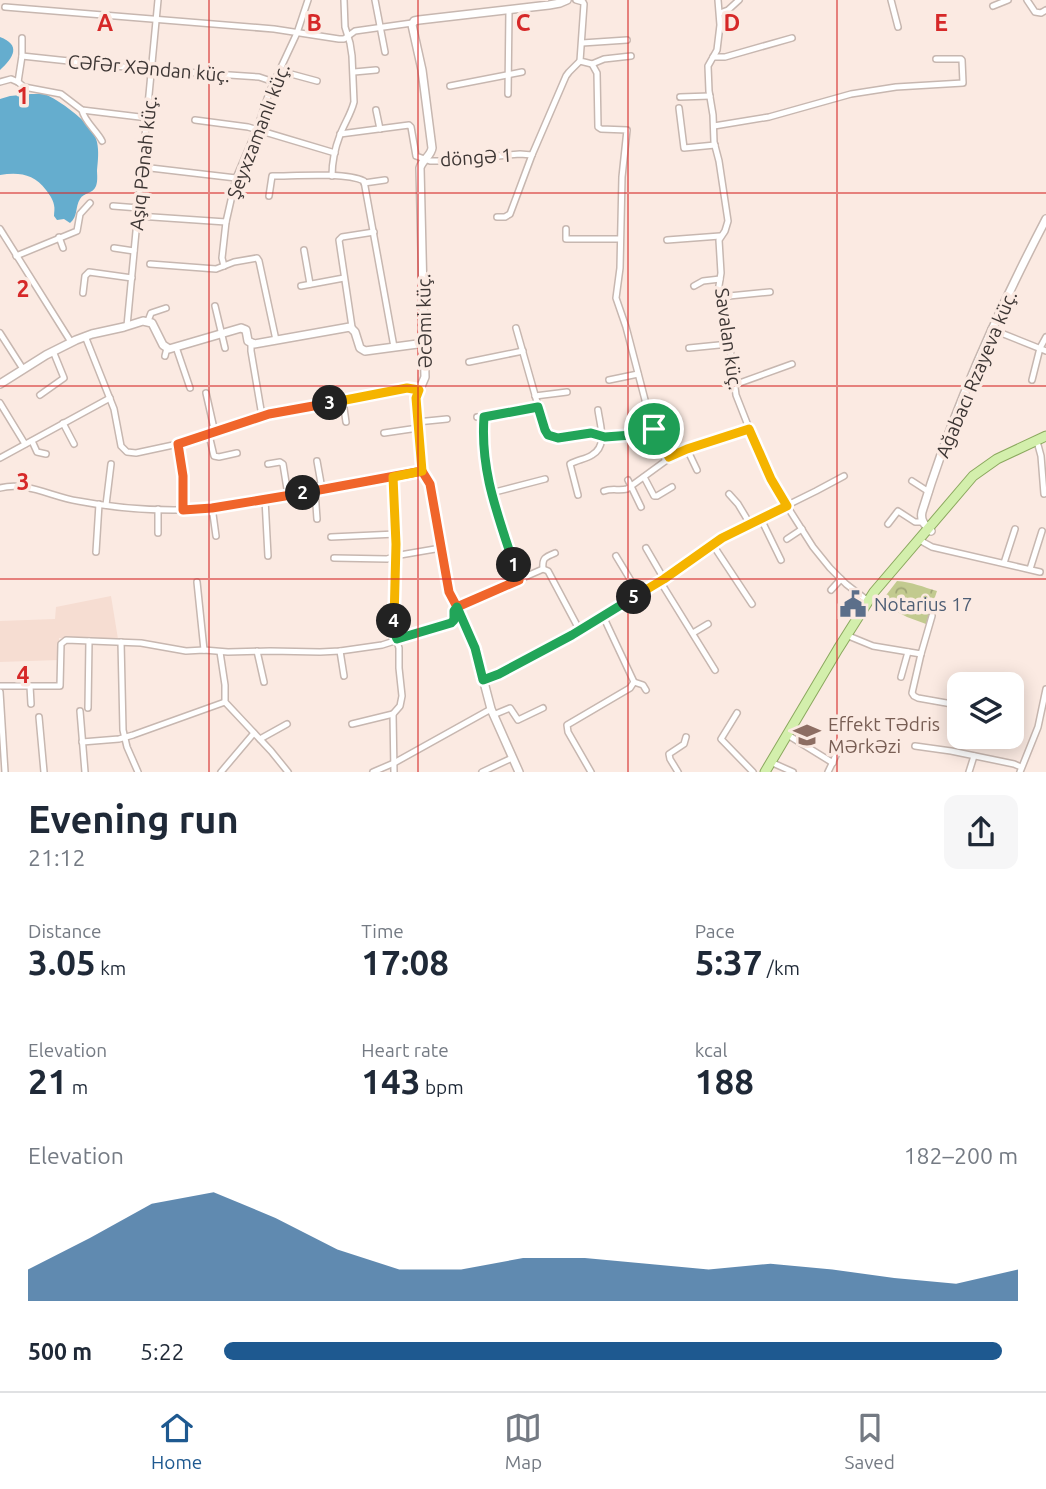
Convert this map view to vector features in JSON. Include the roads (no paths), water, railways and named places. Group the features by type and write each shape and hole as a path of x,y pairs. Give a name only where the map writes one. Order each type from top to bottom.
{"main road":[{"path":"765,772 868,601 928,527 980,470 1046,436"},
{"path":"773,768 851,637 873,603 923,541 928,527 984,473 1042,443"}],"street":[{"name":"Aşıq Pənah küç.","path":"127,326 158,0"},
{"name":"Şeyxzamanlı küç.","path":"224,266 222,258 226,222 236,178 308,0"},
{"path":"332,176 340,134 354,102 354,72 344,22 344,0"},
{"path":"375,0 385,52"},
{"path":"5,7 274,29 339,39 348,37 355,31 419,20 509,10 567,0"},
{"path":"576,0 584,4"},
{"name":"Savalan küç.","path":"718,0 718,44 708,66 715,145 728,221 718,244 721,273 718,288 734,385 766,470 787,506 817,552 841,579 868,601"},
{"path":"720,13 739,0"},
{"path":"891,0 898,27"},
{"path":"993,6 1008,0"},
{"path":"1027,0 1035,12 1046,10"},
{"path":"584,4 592,1"},
{"path":"584,4 580,61 592,64 604,59 631,56"},
{"path":"508,94 509,10"},
{"name":"Əcəmi küç.","path":"412,23 422,70 431,144 431,151 421,166 420,179 425,379 416,398 422,471 432,492 449,592 475,648 492,712 519,772"},
{"path":"18,82 22,38"},
{"path":"713,57 725,57 792,38"},
{"path":"582,43 627,40"},
{"name":"Cəfər Xəndan küç.","path":"22,56 153,70 258,77 275,82"},
{"path":"714,126 769,117 851,94 896,87 963,83 961,59 936,60"},
{"name":"döngə 1","path":"340,134 410,125 416,156 425,159 440,161 531,155 566,76 580,61"},
{"path":"592,64 597,73 598,127 627,130 616,298 654,429 669,457"},
{"path":"354,72 376,70"},
{"path":"280,71 317,81"},
{"path":"450,86 522,72"},
{"path":"0,82 11,79 24,87 61,94 82,110 148,118"},
{"path":"680,97 710,96"},
{"path":"679,108 684,148 715,145"},
{"path":"82,110 83,116 102,141"},
{"path":"376,110 380,129"},
{"path":"195,120 257,129 335,153"},
{"path":"497,217 510,214 531,155"},
{"path":"142,167 236,178"},
{"path":"269,196 272,176 332,176 364,181 394,347"},
{"path":"364,183 385,180"},
{"path":"16,256 78,229 80,214 90,203"},
{"path":"113,205 139,208"},
{"path":"138,216 226,222"},
{"name":"Ağabacı Rzayeva küç.","path":"928,527 921,517 922,512 966,386 1046,219"},
{"path":"0,229 71,342"},
{"path":"566,229 566,239 621,239"},
{"path":"374,232 342,237 339,240 352,327 362,350 369,352 425,343"},
{"path":"667,240 720,236"},
{"path":"59,237 63,248"},
{"path":"114,247 134,250"},
{"path":"304,250 310,284"},
{"path":"150,264 212,270 234,262 258,259 276,340"},
{"path":"83,293 85,276 89,272 131,278"},
{"path":"301,286 344,278"},
{"path":"694,286 703,281 720,279"},
{"path":"719,297 770,292"},
{"path":"215,306 225,348"},
{"path":"148,321 151,313 166,308"},
{"path":"0,384 71,342 148,321 169,350 190,388"},
{"path":"251,344 352,327"},
{"path":"169,350 238,328 245,329 251,344 262,416"},
{"path":"516,328 545,430 552,437 591,433 601,436 632,435 654,429"},
{"path":"991,329 1043,350"},
{"path":"0,332 23,369"},
{"path":"85,337 110,398 123,449 131,453 178,444 262,416 407,388 419,390"},
{"path":"1032,380 1046,337"},
{"path":"689,348 729,344"},
{"path":"40,395 64,378 53,351"},
{"path":"469,362 523,351"},
{"path":"734,385 792,364"},
{"path":"609,380 638,374"},
{"path":"535,396 567,392"},
{"path":"206,393 214,456 237,453"},
{"path":"0,458 110,398"},
{"path":"343,401 346,422"},
{"path":"0,403 25,444"},
{"path":"519,580 491,493 480,417 538,407"},
{"path":"578,495 570,464 600,448 598,410"},
{"path":"384,432 447,419"},
{"path":"64,423 74,444"},
{"path":"604,491 623,490 669,457 749,429"},
{"path":"32,441 37,452 46,454"},
{"path":"1042,443 1044,494"},
{"path":"178,444 183,476 183,510"},
{"path":"687,449 697,470"},
{"path":"317,461 317,519"},
{"path":"106,505 111,464"},
{"path":"268,464 283,464 288,495"},
{"path":"0,488 13,486 33,489 63,498 106,505 183,510 212,508 422,471"},
{"path":"483,680 580,631 731,533 844,476"},
{"path":"393,477 396,534 394,627 400,652 402,696 400,706 393,715 394,772"},
{"path":"644,477 654,496 672,487"},
{"path":"491,493 545,479"},
{"path":"912,481 929,492"},
{"path":"630,483 641,507"},
{"path":"729,494 750,524"},
{"path":"265,499 268,556"},
{"path":"96,552 99,504"},
{"path":"212,508 216,536"},
{"path":"158,509 158,533"},
{"path":"888,524 898,511 928,527"},
{"path":"761,519 781,560"},
{"path":"787,539 802,529"},
{"path":"1004,563 1015,529"},
{"path":"1030,569 1042,531"},
{"path":"331,537 396,534"},
{"path":"923,541 932,547 1040,572"},
{"path":"713,545 752,604"},
{"path":"334,558 387,559 441,548"},
{"path":"646,548 715,670"},
{"path":"543,569 544,558 555,552"},
{"path":"616,556 639,594"},
{"path":"0,686 60,685 63,641 66,640 150,644 186,651 220,652 340,651 382,645 451,623 457,607 543,569 548,571 580,631"},
{"path":"831,590 841,579"},
{"path":"197,582 204,650"},
{"path":"603,616 634,682"},
{"path":"932,616 912,690 914,696 947,703"},
{"path":"693,633 708,624"},
{"path":"851,637 873,646 920,654"},
{"path":"88,708 89,641"},
{"path":"121,642 124,737 138,772"},
{"path":"257,651 264,682"},
{"path":"340,651 344,676"},
{"path":"220,652 225,702 288,772"},
{"path":"901,677 908,652"},
{"path":"634,682 643,684 646,690"},
{"path":"591,772 568,732 567,725 629,688 634,682"},
{"path":"30,686 30,704"},
{"path":"915,746 1014,764 1020,769 1038,727 1046,689"},
{"path":"0,692 5,772"},
{"path":"82,742 124,737 225,702"},
{"path":"373,772 492,712 510,708 518,720 543,708"},
{"path":"80,711 85,772"},
{"path":"737,713 721,739 753,772"},
{"path":"352,724 393,715"},
{"path":"39,717 44,772"},
{"path":"260,739 287,724"},
{"path":"1038,727 1046,728"},
{"path":"221,772 254,733"},
{"path":"678,772 669,754 684,744 686,737"},
{"path":"791,737 832,763"},
{"path":"828,772 840,747"},
{"path":"969,772 974,756"},
{"path":"482,772 512,758"},
{"path":"773,768 793,772"}],"water":[{"path":"0,37 11,44 13,52 0,70"},
{"path":"47,95 84,121 97,142 96,186 80,199 70,223 64,219 57,220 52,199 36,180 20,174 0,175 0,99"}],"place":[{"name":"Notarius 17","path":"853,604"},
{"name":"Effekt Tədris Mərkəzi","path":"807,735"}]}
